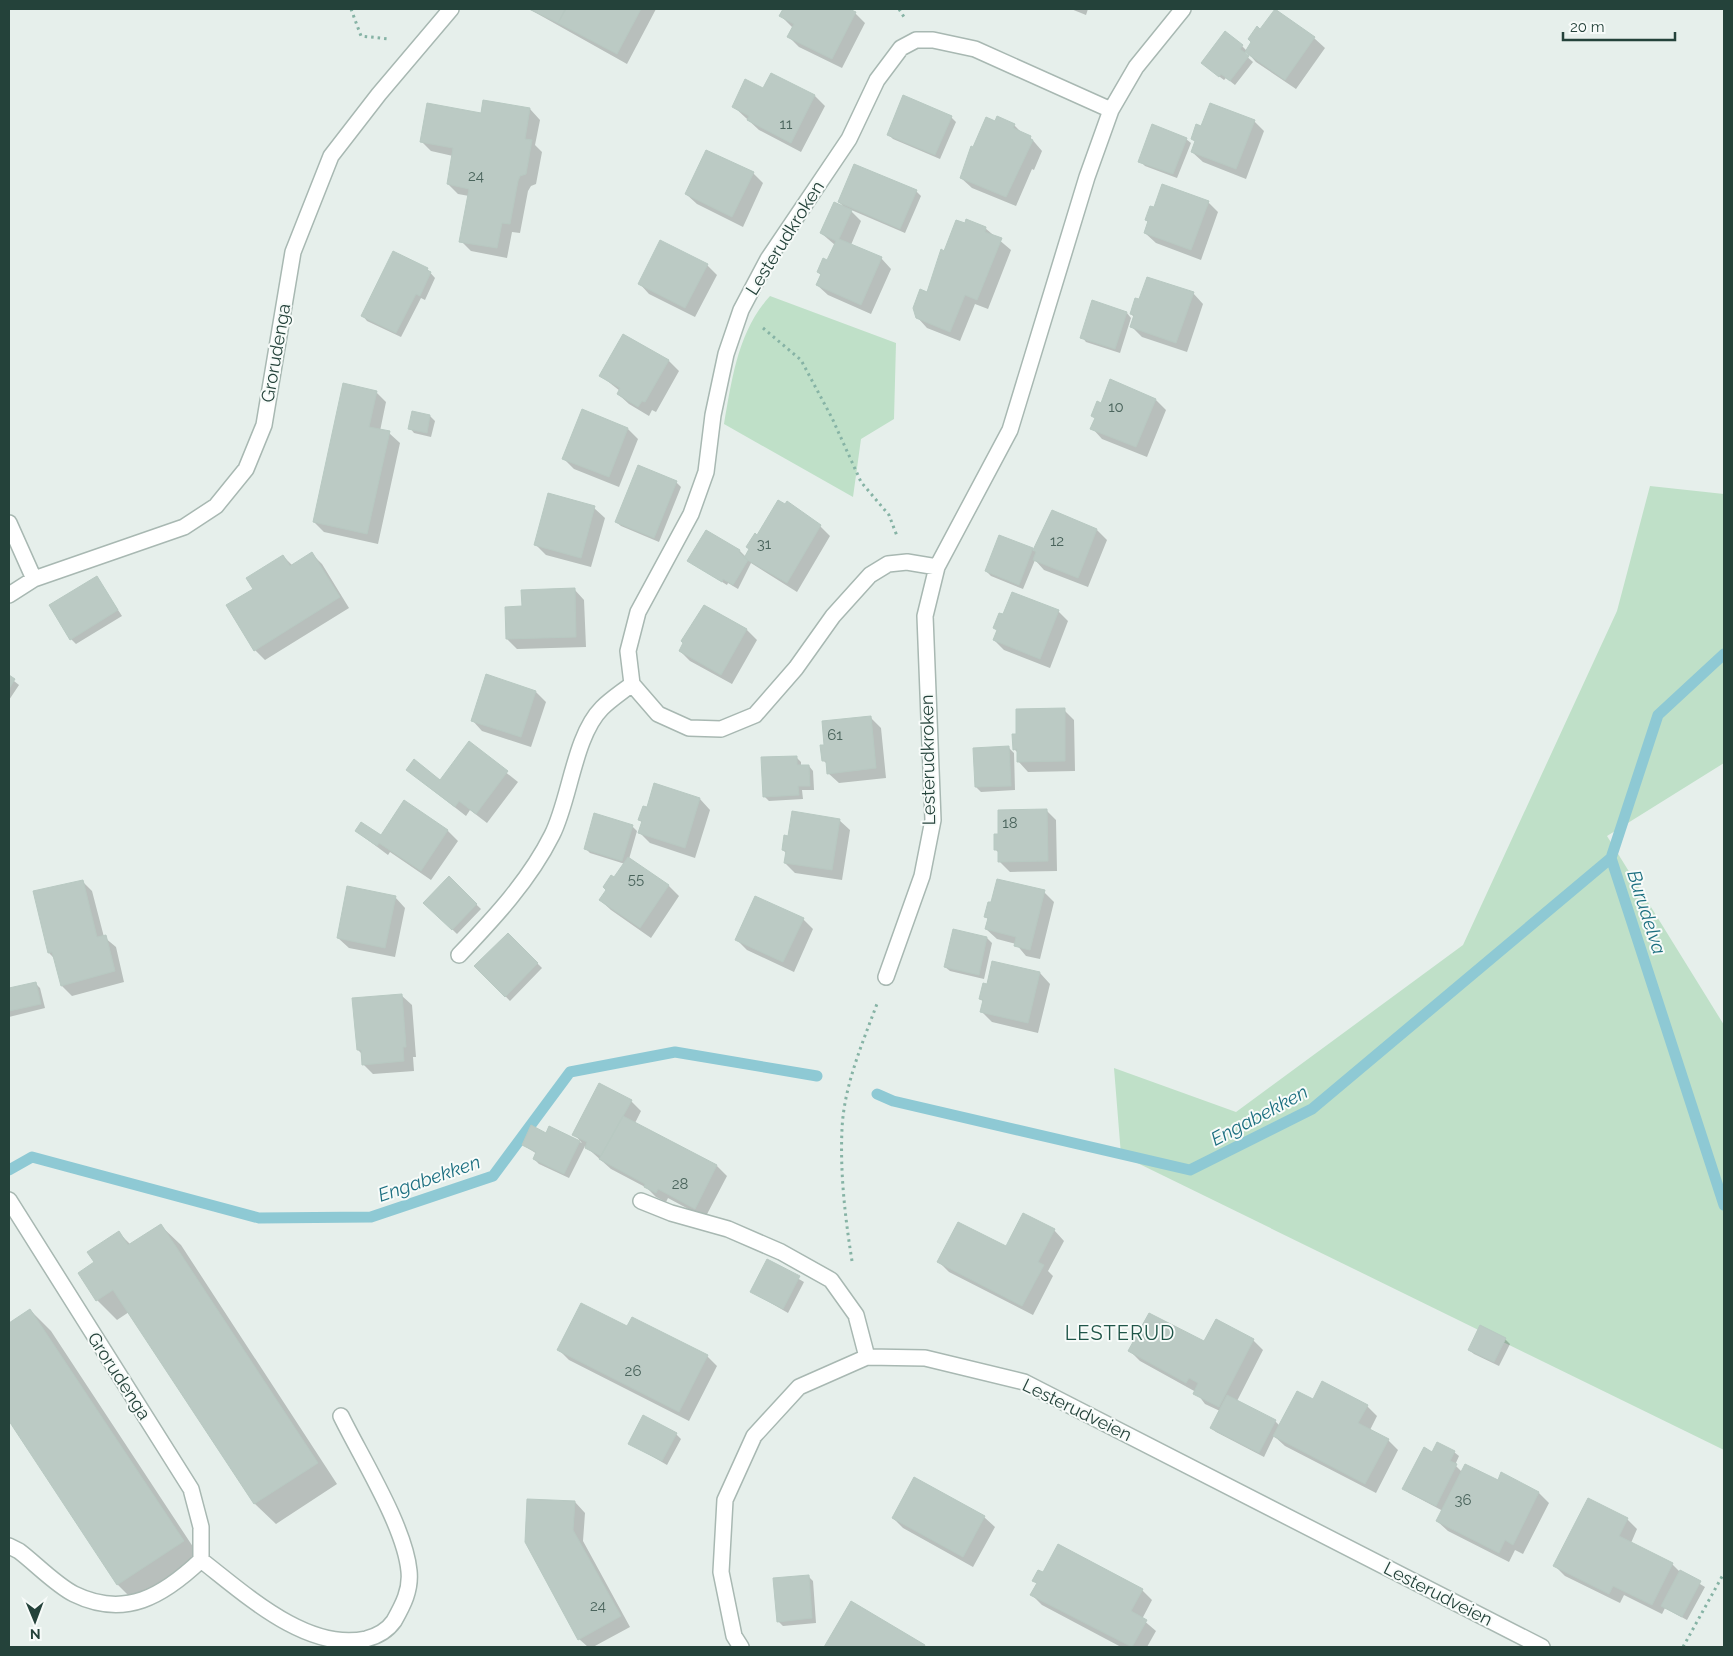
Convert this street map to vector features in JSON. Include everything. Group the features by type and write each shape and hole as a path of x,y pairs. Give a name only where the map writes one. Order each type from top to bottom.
{"street":[{"name":"Grorudenga","path":"9,595 34,578 184,527 216,506 246,468 264,426 293,252 330,156 379,94 451,9"},
{"name":"Lesterudkroken","path":"886,977 922,876 933,820 925,616 936,567 1010,430 1087,177 1111,110 1136,67 1183,9"},
{"name":"Lesterudkroken","path":"632,684 628,651 638,612 691,514 706,472 715,406 726,354 741,310 768,259 849,139 877,80 901,48 916,40 933,40 975,50 1111,110"},
{"path":"9,523 34,578"},
{"path":"459,955 526,879 553,834 583,739 601,709 632,684 658,714 689,728 721,729 756,715 796,668 833,616 870,575 888,564 907,562 936,567"},
{"name":"Grorudenga","path":"9,1200 191,1489 201,1527 201,1560"},
{"path":"641,1201 671,1213 728,1229 781,1252 831,1280 856,1315 867,1357"},
{"name":"Lesterudveien","path":"740,1647 734,1636 721,1572 725,1500 754,1436 799,1387 867,1357 925,1358 1024,1382 1542,1647"},
{"path":"9,1546 19,1550 72,1593 105,1606 141,1601 179,1581 201,1560 250,1598 297,1628 335,1641 354,1642 372,1638 388,1629 403,1605 409,1588 407,1557 394,1522 340,1416"}],"path":[{"path":"351,9 361,36"},
{"path":"741,310 801,360 832,418 860,482 889,515 907,562"},
{"path":"847,1301 852,1267 844,1205 842,1127 854,1066 886,977"},
{"path":"1683,1647 1724,1573"}],"green space":[{"path":"770,296 896,343 894,419 861,439 853,497 724,424 743,340 750,324"},
{"path":"1650,486 1724,494 1724,763 1607,836 1724,1025 1724,1450 1121,1155 1114,1068 1236,1112 1463,945 1617,611"}],"building":[{"path":"529,9 565,9 558,23"},
{"path":"566,9 641,9 617,54 558,23"},
{"path":"783,9 849,9 856,12 832,59 787,37 794,24 779,16"},
{"path":"1275,9 1315,37 1285,80 1245,52 1251,42 1248,39 1257,26 1260,29"},
{"path":"1225,31 1243,45 1240,49 1249,56 1230,81 1221,74 1219,77 1201,63"},
{"path":"771,73 815,95 791,143 747,120 749,116 732,107 745,79 763,88"},
{"path":"903,95 952,116 935,155 887,135"},
{"path":"483,100 530,108 525,139 532,140 526,174 520,176 518,181 510,224 502,223 497,248 459,242 469,189 447,184 453,148 420,142 427,103 481,113"},
{"path":"1210,103 1255,120 1236,169 1191,152 1195,141 1191,139 1196,124 1201,126"},
{"path":"997,116 1015,124 1013,128 1031,136 1030,139 1033,140 1006,197 960,178 971,146 973,147 986,117 995,121"},
{"path":"1152,124 1187,138 1173,174 1138,162"},
{"path":"706,150 754,172 732,217 685,194"},
{"path":"854,164 917,190 900,229 838,202"},
{"path":"1162,184 1209,201 1191,250 1144,233 1148,221 1145,220 1150,206 1154,207"},
{"path":"834,202 852,210 839,239 882,257 861,305 816,285 821,274 817,272 823,258 827,260 836,241 820,233"},
{"path":"966,219 986,227 985,232 1002,238 977,300 965,295 950,332 916,318 913,308 920,289 927,292 941,249 944,251 956,220 965,223"},
{"path":"660,240 708,264 685,308 638,284"},
{"path":"393,251 428,268 427,270 431,272 420,296 416,294 396,333 361,316"},
{"path":"1147,277 1194,292 1176,343 1130,327 1134,315 1130,314 1135,298 1139,299"},
{"path":"1092,300 1127,312 1115,349 1080,338"},
{"path":"623,334 669,360 645,402 642,401 638,407 617,394 620,388 599,376"},
{"path":"1110,379 1156,399 1136,447 1090,429 1095,418 1091,416 1097,401 1101,403"},
{"path":"343,383 377,391 369,427 390,431 367,534 313,522"},
{"path":"582,409 628,428 609,477 562,459"},
{"path":"412,411 430,415 427,433 408,429"},
{"path":"638,465 677,481 654,538 615,522"},
{"path":"548,493 595,506 581,558 534,545"},
{"path":"778,500 785,504 787,501 821,525 787,583 744,558 749,549 746,547 755,533 757,535"},
{"path":"1052,510 1097,529 1078,578 1033,560 1036,552 1033,550"},
{"path":"706,530 740,550 739,552 748,560 733,585 723,579 722,582 687,561"},
{"path":"999,535 1033,548 1019,585 985,571"},
{"path":"312,552 340,597 254,651 226,605 253,589 246,578 283,555 290,566"},
{"path":"97,576 118,610 70,640 49,605"},
{"path":"575,588 576,637 506,639 505,607 522,606 521,590"},
{"path":"1012,592 1059,610 1040,659 993,640 997,630 993,628 999,613 1003,614"},
{"path":"704,605 747,629 721,675 679,651 683,643 681,641"},
{"path":"486,674 536,691 521,737 471,721"},
{"path":"9,675 15,679 9,689"},
{"path":"1065,708 1065,761 1017,762 1017,749 1013,750 1012,734 1016,734 1016,709"},
{"path":"871,716 876,768 827,774 826,761 822,761 820,745 824,745 822,721"},
{"path":"469,741 508,771 476,814 459,801 455,807 406,770 414,759 440,780"},
{"path":"1009,746 1011,786 975,787 973,748"},
{"path":"797,756 797,765 809,765 810,786 798,786 799,795 763,797 761,757"},
{"path":"654,783 700,798 685,848 638,833 642,821 638,820 643,806 647,807"},
{"path":"404,800 448,830 421,871 379,843 377,846 355,831 361,822 381,835"},
{"path":"1047,809 1048,861 998,862 998,850 994,850 994,834 998,834 998,810"},
{"path":"792,811 840,819 832,870 784,863 786,851 782,850 784,835 788,836"},
{"path":"594,813 633,825 622,861 584,849"},
{"path":"628,857 669,885 640,928 599,900 606,890 603,887 611,875 614,877"},
{"path":"449,876 477,904 452,930 423,903"},
{"path":"997,879 1045,890 1030,950 1014,946 1016,937 985,929 988,918 984,917 988,902 991,902"},
{"path":"83,880 97,937 106,935 115,971 61,986 52,952 48,953 33,891"},
{"path":"347,886 396,896 385,948 337,938"},
{"path":"755,896 804,918 783,962 735,940"},
{"path":"953,929 987,937 979,975 944,967"},
{"path":"508,933 538,963 505,997 474,966"},
{"path":"992,961 1040,972 1028,1023 980,1012 983,1000 979,999 983,983 987,984"},
{"path":"36,982 41,1004 9,1011 9,988"},
{"path":"402,994 406,1047 403,1047 404,1061 362,1065 361,1050 357,1050 352,998"},
{"path":"599,1083 632,1100 601,1156 585,1148 587,1142 572,1135"},
{"path":"623,1116 717,1165 695,1209 658,1189 656,1193 644,1187 645,1184 599,1159"},
{"path":"531,1125 546,1133 549,1126 580,1141 564,1174 533,1159 536,1152 522,1145"},
{"path":"1023,1213 1055,1229 1038,1262 1044,1265 1022,1306 937,1262 958,1222 1006,1246"},
{"path":"161,1224 318,1463 254,1504 113,1290 96,1301 78,1273 94,1262 87,1252 119,1231 128,1245"},
{"path":"767,1259 800,1276 783,1309 750,1292"},
{"path":"581,1303 627,1326 632,1317 708,1355 679,1412 557,1350"},
{"path":"30,1309 184,1541 117,1585 9,1421 9,1323"},
{"path":"1149,1313 1204,1341 1216,1319 1254,1339 1219,1407 1193,1394 1198,1383 1189,1378 1186,1383 1128,1351"},
{"path":"1480,1325 1506,1338 1494,1362 1468,1350"},
{"path":"1322,1381 1368,1405 1358,1423 1389,1439 1365,1484 1273,1436 1297,1391 1313,1399"},
{"path":"1227,1395 1276,1420 1259,1453 1210,1428"},
{"path":"643,1415 677,1433 662,1461 628,1444"},
{"path":"1437,1442 1455,1451 1450,1461 1457,1464 1436,1506 1402,1489 1424,1447 1432,1452"},
{"path":"1465,1464 1498,1480 1501,1472 1539,1492 1513,1545 1505,1540 1499,1553 1436,1521"},
{"path":"914,1477 985,1516 963,1557 892,1518"},
{"path":"1588,1498 1628,1518 1619,1536 1673,1563 1652,1605 1613,1586 1609,1594 1553,1566"},
{"path":"527,1499 575,1501 573,1530 621,1616 578,1640 525,1542"},
{"path":"1058,1544 1143,1589 1131,1611 1147,1620 1132,1647 1030,1595 1037,1583 1032,1581 1038,1570 1043,1572"},
{"path":"1680,1570 1701,1581 1682,1617 1661,1606"},
{"path":"809,1575 812,1618 777,1622 773,1578"},
{"path":"851,1601 925,1645 924,1647 824,1647"}],"waterway":[{"name":"Burudelva","path":"1724,654 1658,715 1611,858 1724,1205"},
{"name":"Engabekken","path":"877,1094 893,1101 1190,1170 1312,1109 1611,858"},
{"name":"Engabekken","path":"9,1170 32,1157 259,1218 371,1217 493,1176 570,1072 675,1052 817,1076"}],"district":[{"name":"LESTERUD","path":"1120,1333"}]}
